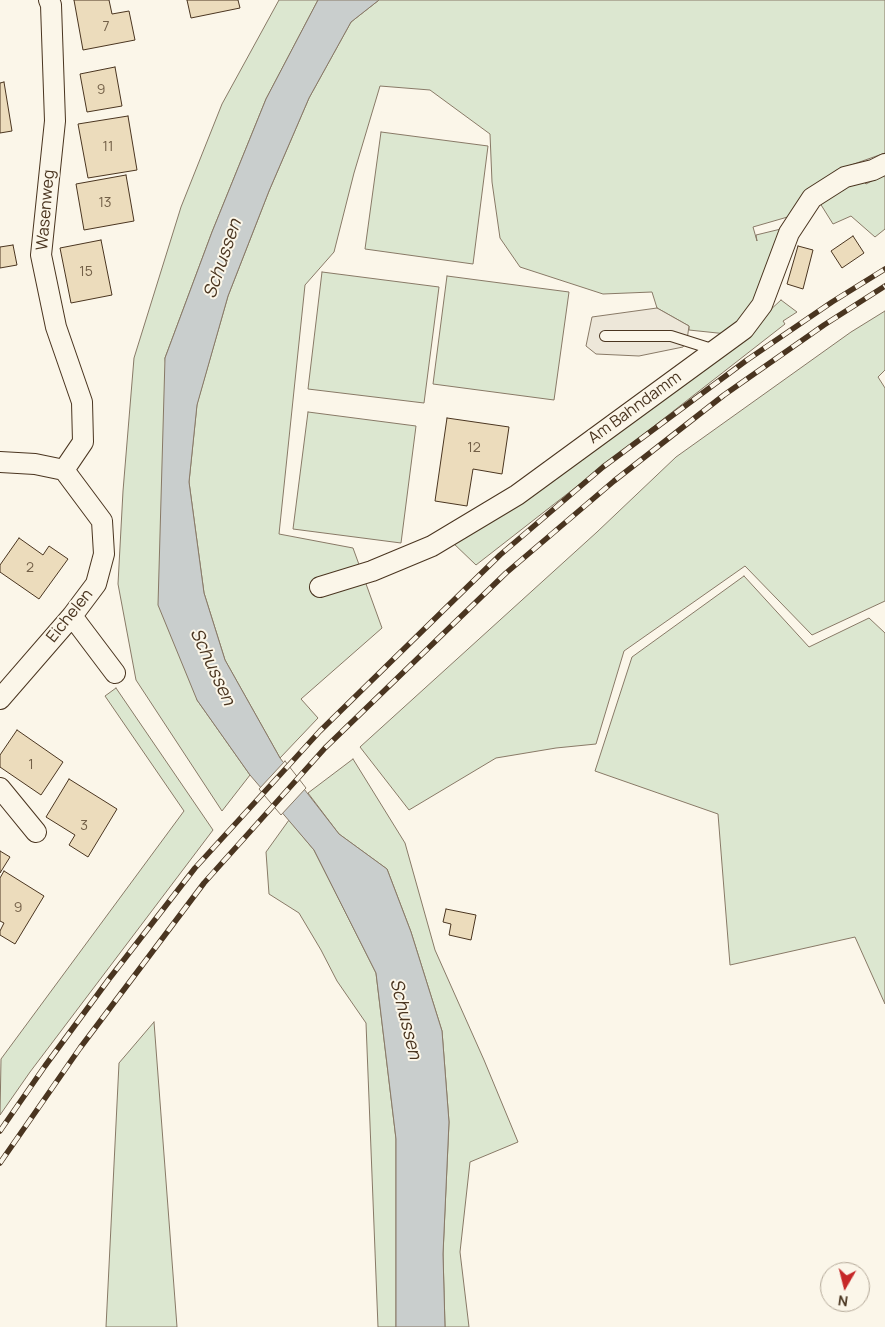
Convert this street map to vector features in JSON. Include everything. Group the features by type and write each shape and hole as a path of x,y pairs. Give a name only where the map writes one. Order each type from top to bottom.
{"street":[{"name":"Wasenweg","path":"49,0 55,121 41,256 56,327 82,402 83,442 64,470"},
{"name":"Am Bahndamm","path":"320,587 372,571 432,546 517,495 744,329 762,305 789,233 812,198 844,177 873,170 885,164"},
{"path":"0,462 35,464 64,470"},
{"name":"Eichelen","path":"0,700 72,616 96,584 104,554 102,521 64,470"},
{"path":"72,616 116,673"},
{"path":"0,788 36,832"}],"lane":[{"path":"605,336 671,336 715,350"}],"green space":[{"path":"279,0 318,0 266,99 212,232 165,358 197,700 250,775 222,811 136,680 118,584 123,491 134,358 181,207 222,104"},
{"path":"379,0 885,0 885,153 837,170 817,184 791,216 753,227 757,241 756,235 785,228 769,275 742,319 727,334 689,330 689,326 657,308 652,292 603,294 520,267 500,238 492,182 490,134 430,90 380,86 354,173 334,252 305,285 279,534 353,548 382,628 301,699 318,718 280,758 225,660 204,593 189,482 197,404 228,296 269,191 309,98 351,22"},
{"path":"381,132 488,146 473,264 365,249"},
{"path":"885,174 885,229 875,237 851,216 833,224 818,200 858,176 866,184"},
{"path":"322,272 439,287 424,403 308,389"},
{"path":"447,276 569,292 554,400 433,384"},
{"path":"781,300 797,312 783,321 785,324 476,565 451,541 754,325"},
{"path":"885,311 885,370 878,377 885,388 885,601 812,635 745,566 624,651 596,744 556,748 496,758 409,810 360,747 597,532 676,457 851,332"},
{"path":"308,412 416,426 401,543 293,529"},
{"path":"744,576 809,647 869,618 885,633 885,1004 855,937 730,965 718,814 595,771 632,657"},
{"path":"116,688 213,830 30,1072 0,1115 1,1059 184,811 105,696"},
{"path":"353,759 405,843 435,950 518,1142 470,1162 460,1252 469,1327 445,1327 443,1254 449,1122 442,1031 411,932 387,869 339,834 308,793"},
{"path":"289,820 314,850 376,973 396,1139 396,1327 378,1327 366,1023 337,981 299,913 269,894 266,852"},
{"path":"154,1022 177,1327 106,1327 119,1063"}],"shaded area":[{"path":"657,308 689,326 687,340 683,347 639,356 596,354 586,346 592,317"}],"water":[{"name":"Schussen","path":"318,0 379,0 351,22 309,98 269,191 228,296 197,405 189,482 204,593 225,660 280,758 339,834 387,869 411,932 442,1031 449,1122 443,1254 445,1327 396,1327 396,1139 376,973 314,850 250,775 197,700 158,605 165,358 212,232 266,99"}],"pier":[{"path":"285,761 306,788 281,815 259,789"}],"building":[{"path":"74,0 109,0 112,14 129,11 135,40 83,50"},
{"path":"187,0 238,0 240,8 191,18"},
{"path":"115,67 122,106 87,112 80,74"},
{"path":"4,82 12,131 0,133 0,83"},
{"path":"128,116 137,170 88,178 78,124"},
{"path":"126,175 134,221 84,230 76,184"},
{"path":"853,236 864,253 842,268 831,251"},
{"path":"101,240 112,295 71,303 60,248"},
{"path":"13,245 17,265 0,268 0,247"},
{"path":"798,246 813,250 803,289 787,284"},
{"path":"447,418 509,427 502,474 473,469 467,506 435,501"},
{"path":"19,538 43,555 49,546 68,559 39,599 0,572 0,565"},
{"path":"17,730 63,762 41,795 0,767 0,755"},
{"path":"69,779 117,809 88,857 69,845 75,835 46,817"},
{"path":"0,851 10,857 0,873"},
{"path":"4,871 44,896 15,944 0,935 4,923 0,921 0,878"},
{"path":"446,909 476,915 471,940 449,935 451,924 443,922"}],"railway":[{"path":"0,1131 109,979 195,868 320,731 500,555 603,467 747,360 832,302 885,269"},
{"path":"0,1163 80,1048 204,883 325,748 506,573 614,481 724,395 824,325 885,286"}]}
